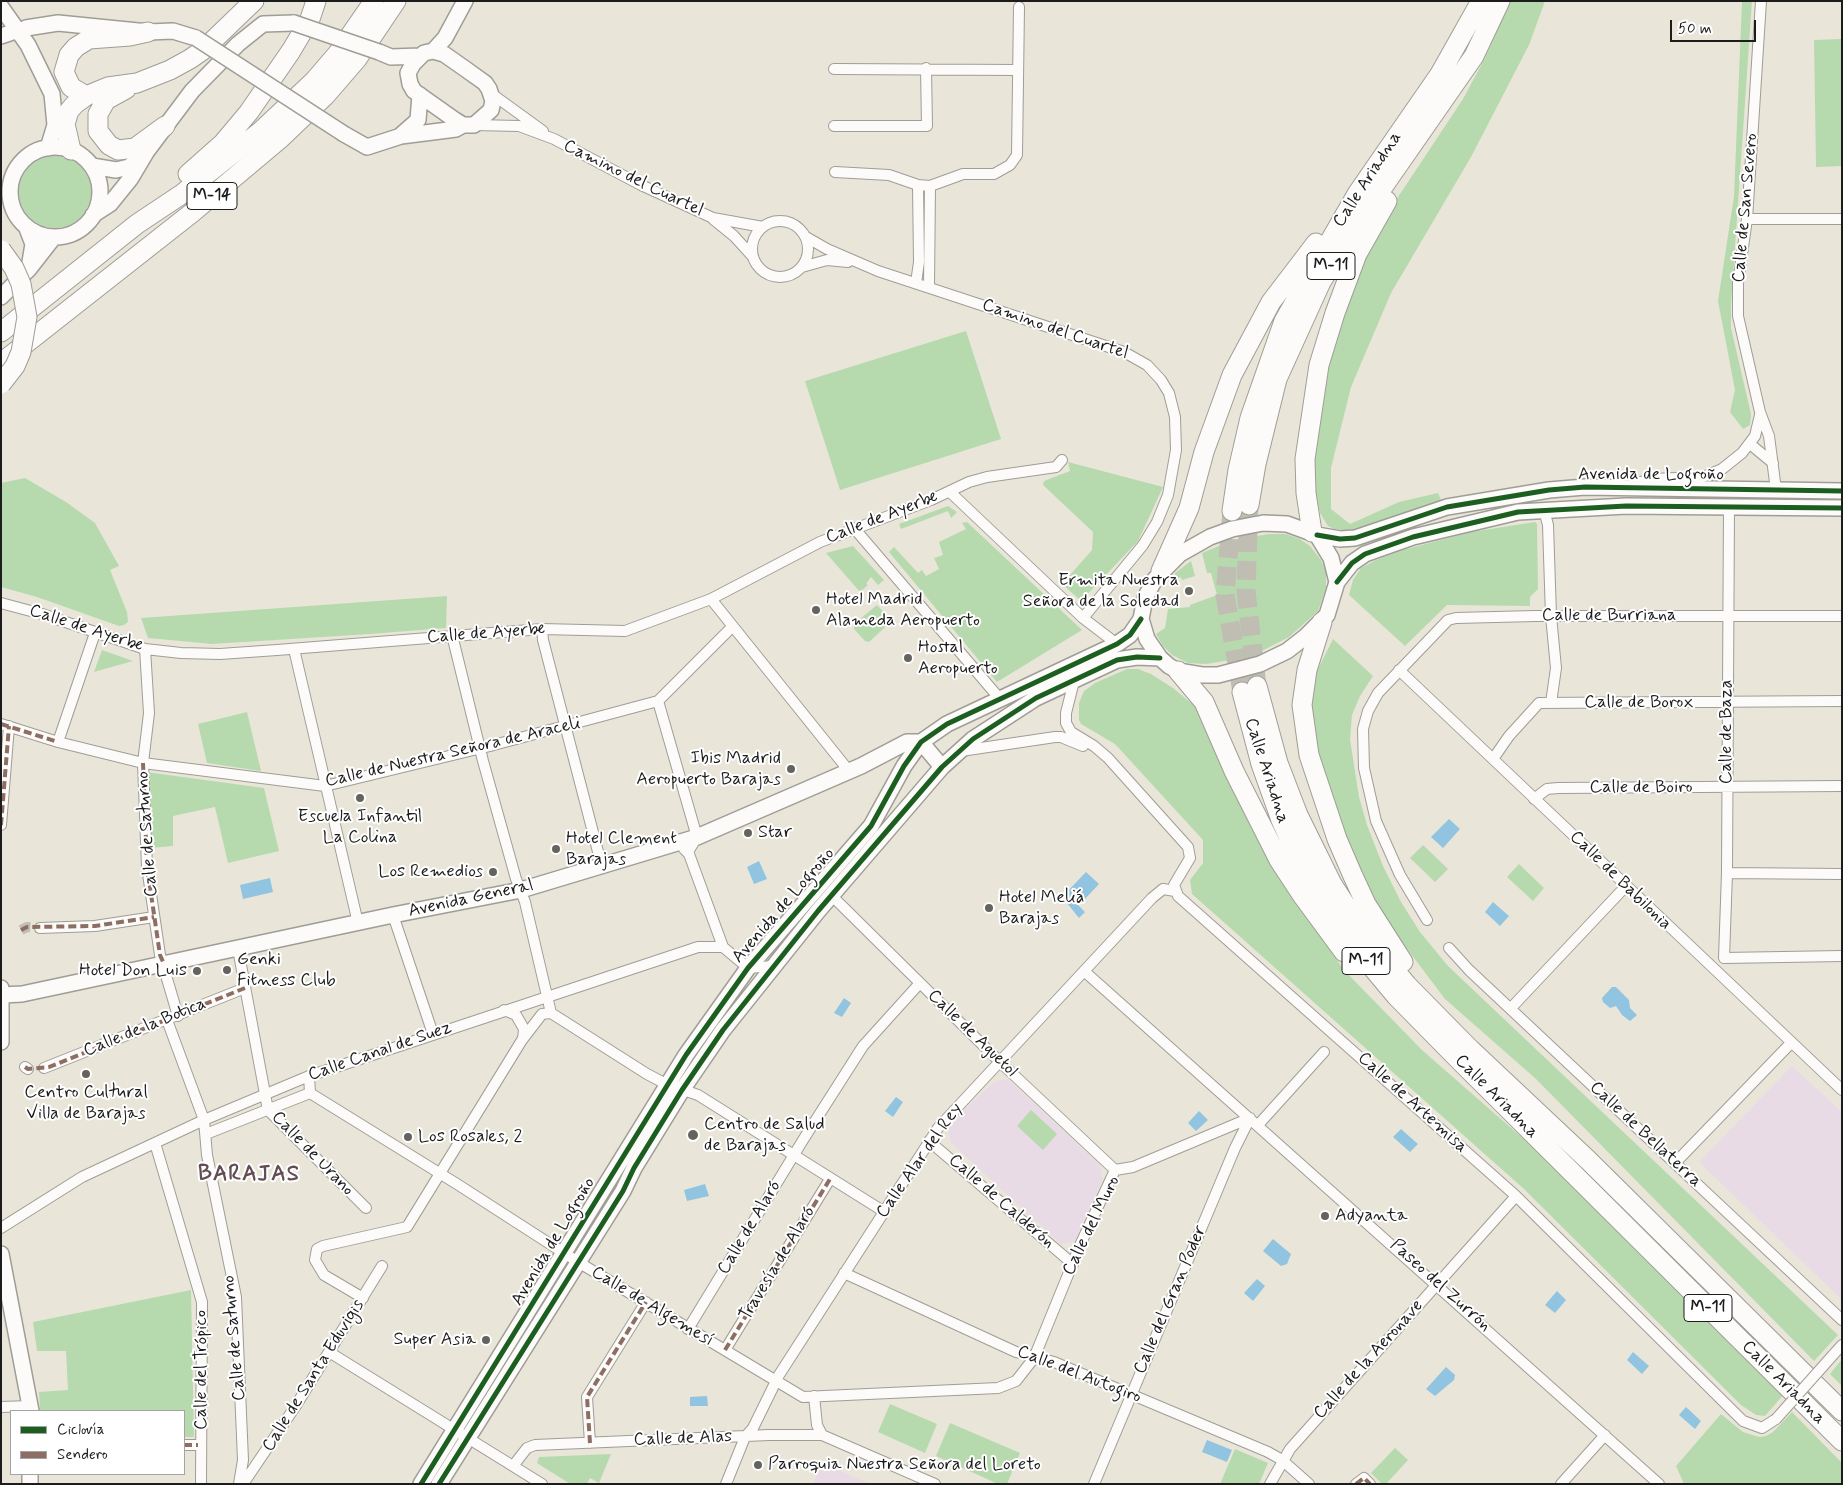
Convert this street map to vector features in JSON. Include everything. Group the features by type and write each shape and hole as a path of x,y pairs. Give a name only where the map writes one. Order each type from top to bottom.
{"highway":[{"path":"165,126 135,148 126,150 109,146 102,139 98,131 97,122 100,108 113,95 170,70 197,55 254,1"},
{"path":"137,224 222,143 275,76 310,18 316,1"},
{"path":"275,76 294,59 319,22 325,1"},
{"name":"M-14","path":"1,332 137,224 182,194 262,131 314,81 332,60 374,1"},
{"name":"M-14","path":"1,363 193,212 281,138 325,96 357,59 396,1"},
{"name":"Calle Ariadna","path":"1481,1 1440,74 1357,194 1284,321 1250,418 1238,470 1241,508 1256,464 1277,380 1321,282 1354,230 1474,56 1500,1"},
{"path":"86,96 71,87 64,72 70,55 76,47 89,39 130,36 148,32"},
{"path":"1314,533 1306,494 1305,459 1319,366 1334,313 1357,254 1389,197 1452,105 1474,56"},
{"path":"71,150 66,134 66,118 75,104 86,96 108,87 137,83"},
{"path":"1161,571 1189,508 1219,407 1232,375 1252,335 1283,287 1330,224 1357,194"},
{"path":"1,250 14,268 21,284 27,317 21,352 15,366 1,384"},
{"path":"1322,622 1307,670 1302,705 1309,755 1337,838 1366,904 1391,946 1414,978 1588,1160"},
{"path":"1178,671 1204,702 1259,825 1284,867 1325,928 1387,1003 1453,1068 1574,1175"},
{"name":"Calle Ariadna","path":"1842,1411 1588,1160 1470,1049 1407,985 1350,912 1332,884 1298,815 1249,689 1261,764 1281,820 1316,890 1336,920 1396,996 1842,1441"}],"main road":[{"path":"408,73 445,38 465,1"},
{"path":"3,9 28,45 52,94 55,125 54,136 48,148"},
{"path":"456,19 454,43 457,63"},
{"path":"26,28 58,23 148,32 173,31 196,38 344,134 367,147 401,136 456,129 468,125 491,110 492,94 485,83 444,54 385,54 294,23 263,24 248,34 192,91 147,151 131,178 110,204 93,215 76,232 54,237 39,234 26,226 16,215 11,201 8,175 34,152 48,148 71,150 82,156 92,166 98,178 100,190 98,204 93,215"},
{"path":"385,54 408,73 410,84 420,95 468,125"},
{"path":"401,136 418,120 420,95"},
{"path":"92,166 116,170 129,166 147,151"},
{"path":"26,226 33,244 29,269"},
{"path":"2,295 29,269 54,237"},
{"name":"Avenida de Logroño","path":"1314,533 1340,539 1355,538 1421,515 1476,501 1549,490 1628,486 1842,491"},
{"path":"1729,506 1730,501 1734,499 1772,499 1776,490"},
{"name":"Avenida de Logroño","path":"1337,582 1352,563 1365,554 1407,539 1469,522 1544,510 1618,506 1842,508"},
{"path":"1263,523 1287,524 1314,533 1331,558 1337,582 1333,598 1322,622 1287,650 1260,664 1218,675 1202,676 1178,671 1160,658 1147,639 1141,618 1145,598 1161,571 1192,547 1210,537 1240,527 1263,523"},
{"name":"Avenida de Logroño","path":"439,1484 460,1434 564,1252 666,1084 748,968 871,826 901,772 921,742 945,726 1117,644 1130,634 1141,618"},
{"name":"Avenida de Logroño","path":"421,1484 460,1434 578,1262 623,1191 634,1168 682,1090 723,1030 832,895 942,767 958,751 1015,710 1117,660 1137,657 1160,658"},
{"name":"Avenida General","path":"2,995 22,994 393,915 521,890 697,837 849,771 907,742 921,742"},
{"path":"921,742 942,767"},
{"path":"901,772 904,782 917,797"},
{"path":"1,988 1,1042"},
{"path":"1,1254 30,1409"}],"street":[{"name":"Calle de San Severo","path":"1760,1 1746,219 1738,283 1738,316 1760,412 1769,436 1776,490"},
{"path":"834,172 889,175 918,185 930,186 963,174 994,174 1010,166 1017,155 1018,7"},
{"path":"834,126 927,126 926,68"},
{"path":"834,69 1018,70"},
{"name":"Camino del Cuartel","path":"492,94 554,139 641,186 712,218 734,236 754,259"},
{"name":"Camino del Cuartel","path":"468,125 519,126 554,139"},
{"path":"916,283 919,262 918,185"},
{"path":"928,287 930,186"},
{"name":"Camino del Cuartel","path":"712,218 763,226"},
{"path":"1746,219 1842,219"},
{"path":"776,221 784,221 800,228 806,237 808,253 802,267 794,273 776,277 760,268 754,259 753,241 763,226 776,221"},
{"name":"Camino del Cuartel","path":"806,237 856,262 1124,352 1147,365 1161,380 1169,393 1175,417 1176,450 1168,495 1157,522 1143,545 1083,618"},
{"name":"Camino del Cuartel","path":"802,267 827,260 856,262"},
{"name":"Calle de San Severo","path":"1750,444 1759,427 1760,412"},
{"path":"1750,444 1773,464"},
{"name":"Avenida de Logroño","path":"1628,486 1652,479 1702,477 1713,474 1730,463 1750,444"},
{"name":"Calle de Ayerbe","path":"1,602 145,649 220,654 542,629 625,631 710,599 820,542 854,528 987,477 1056,467 1062,460"},
{"name":"Calle de Ayerbe","path":"950,492 1083,618 1117,644"},
{"name":"Calle de Baza","path":"1724,958 1727,873 1729,506"},
{"path":"1544,510 1548,525 1551,616 1556,668 1551,703"},
{"path":"854,528 1000,699"},
{"path":"710,599 849,771"},
{"name":"Calle de Burriana","path":"1399,670 1448,620 1456,618 1551,616 1842,616"},
{"name":"Calle de Nuestra Señora de Araceli","path":"5,725 58,742 143,763 325,786 566,726 658,700 732,627"},
{"path":"542,629 602,867"},
{"path":"58,742 96,633"},
{"path":"452,635 480,748 521,890 551,1013"},
{"name":"Calle de Saturno","path":"145,649 149,713 143,763 147,867 160,955 178,1016"},
{"path":"294,649 358,923"},
{"path":"1399,670 1378,693 1368,711 1363,729 1363,757 1376,821 1400,875 1427,920"},
{"name":"Calle de Babilonia","path":"1399,670 1713,970 1842,1090"},
{"path":"1074,681 1067,704 1066,723 1071,732 1094,746 1188,846 1190,858 1176,879 1175,891"},
{"path":"658,700 697,837 688,852"},
{"name":"Calle de Borox","path":"1493,759 1509,736 1539,704 1842,701"},
{"path":"1,825 5,725"},
{"path":"958,751 1061,737 1100,752"},
{"name":"Calle de Boiro","path":"1534,799 1547,789 1558,788 1842,786"},
{"path":"668,846 682,848 688,852 723,947 748,968 774,966"},
{"path":"1727,873 1842,874"},
{"path":"1511,1008 1626,886"},
{"name":"Calle Alar del Rey","path":"726,1484 745,1437 753,1428 776,1382 929,1140 950,1113 1152,898 1162,889 1175,891"},
{"name":"Calle de Artemisa","path":"1175,891 1516,1196 1743,1421 1762,1428 1776,1419 1842,1345"},
{"name":"Calle de Aguetol","path":"832,895 999,1061 1116,1170"},
{"path":"393,915 433,1034"},
{"path":"45,928 95,926 154,916"},
{"name":"Calle Canal de Suez","path":"1,1228 82,1178 154,1143 266,1093 310,1076 548,995 698,947 723,947"},
{"name":"Calle de Bellaterra","path":"1449,948 1842,1320"},
{"name":"Calle de Urano","path":"238,949 268,1110 366,1208"},
{"path":"1713,970 1724,958 1842,956"},
{"name":"Paseo del Zurrón","path":"1084,971 1606,1434 1659,1484"},
{"name":"Calle de Alaró","path":"688,1329 863,1046 920,983"},
{"name":"Calle de la Botica","path":"47,1068 245,988"},
{"path":"504,1010 516,1015 524,1029 522,1040"},
{"path":"363,1298 324,1275 315,1260 318,1250 323,1246 407,1227 522,1040 542,1014 551,1013 666,1084 698,1095 883,1211"},
{"name":"Calle de Saturno","path":"167,1020 204,1120 207,1155 236,1297 243,1460 239,1484"},
{"path":"1675,1163 1791,1043"},
{"path":"1258,1125 1324,1052"},
{"path":"206,1134 310,1093 310,1076"},
{"name":"Calle de Algemesí","path":"310,1093 440,1173 578,1262 803,1397 998,1388 1016,1382 1034,1358"},
{"name":"Calle del Muro","path":"1034,1358 1073,1264 1116,1170 1133,1167 1250,1118"},
{"name":"Calle del Gran Poder","path":"1094,1484 1250,1118"},
{"name":"Calle de Calderón","path":"929,1140 1073,1264"},
{"name":"Calle del Trópico","path":"154,1143 202,1302 201,1484"},
{"name":"Travesía de Alaró","path":"725,1350 830,1178"},
{"name":"Calle de la Aeronave","path":"1270,1484 1282,1460 1516,1196"},
{"name":"Calle de Santa Eduvigis","path":"243,1484 330,1352 382,1266"},
{"name":"Calle del Autogiro","path":"844,1273 1016,1352 1054,1362 1241,1440 1282,1460 1309,1484"},
{"path":"590,1443 587,1397 646,1302"},
{"path":"330,1352 542,1484"},
{"path":"814,1396 817,1424 822,1435 935,1484"},
{"path":"1,1407 30,1409"},
{"path":"1561,1484 1606,1434"},
{"name":"Calle de Alas","path":"513,1466 527,1448 535,1445 822,1435"},
{"path":"185,1445 198,1445"},
{"path":"1356,1484 1364,1478 1370,1484"}],"shaded area":[{"path":"1792,1066 1842,1112 1842,1300 1699,1162"},
{"path":"1008,1079 1100,1165 1103,1180 1074,1242 1061,1244 951,1143 947,1126 995,1081"},
{"path":"822,1463 871,1484 813,1484"}],"green space":[{"path":"1510,1 1545,1 1529,45 1471,157 1391,293 1351,387 1331,468 1331,509 1350,524 1399,502 1438,493 1441,500 1351,531 1334,529 1328,526 1320,513 1311,476 1325,367 1357,270 1396,200 1463,99 1485,58"},
{"path":"1742,1 1752,1 1731,328 1751,414 1750,425 1743,429 1730,412 1735,390 1718,301 1734,196"},
{"path":"1842,39 1842,166 1816,167 1814,40"},
{"path":"55,156 75,162 85,172 91,192 85,212 75,222 55,228 35,222 25,212 19,192 25,172 35,162"},
{"path":"966,331 1001,439 840,490 805,381"},
{"path":"1068,462 1163,487 1138,541 1081,601 1062,584 1092,550 1093,532 1043,485 1044,481 1070,471"},
{"path":"25,478 66,502 95,523 119,566 110,570 127,612 128,622 124,625 119,626 37,597 1,587 1,483"},
{"path":"948,506 957,512 951,518 948,511 901,529 899,524"},
{"path":"967,522 1082,630 997,682 889,552 894,547 918,573 922,570 926,576 939,569 934,558 943,555 939,542 966,529 962,523"},
{"path":"1535,522 1537,524 1538,589 1530,597 1530,606 1447,605 1405,646 1349,595 1353,580 1361,568 1376,560 1403,550 1471,532"},
{"path":"1269,534 1286,534 1300,539 1310,546 1321,560 1326,572 1326,588 1318,611 1289,637 1250,657 1206,664 1188,663 1172,655 1163,646 1156,634 1165,628 1168,609 1190,607 1190,605 1217,595 1211,573 1207,573 1202,553 1233,540"},
{"path":"853,546 884,580 878,585 871,577 866,584 868,585 860,592 826,553"},
{"path":"1191,561 1195,576 1182,580 1181,577 1176,579 1175,573"},
{"path":"447,596 446,628 370,634 212,644 148,638 141,618"},
{"path":"877,605 892,621 869,642 865,641 854,629 854,624"},
{"path":"1333,639 1373,676 1360,696 1352,715 1350,739 1359,797 1367,825 1383,866 1401,902 1420,932 1448,966 1838,1335 1814,1361 1536,1079 1445,999 1383,917 1359,869 1330,795 1315,743 1311,699 1315,675"},
{"path":"102,650 133,661 94,672"},
{"path":"1127,669 1138,669 1151,674 1173,688 1196,707 1258,841 1343,969 1422,1050 1550,1162 1785,1393 1765,1416 1756,1415 1741,1405 1524,1189 1192,894 1190,880 1203,863 1203,840 1115,744 1081,724 1079,720 1079,703 1084,691 1095,683"},
{"path":"247,712 261,771 207,763 198,724"},
{"path":"146,772 264,788 279,851 228,863 215,807 173,816 173,846 150,848"},
{"path":"1423,845 1448,869 1435,882 1410,858"},
{"path":"1519,864 1544,888 1533,901 1507,877"},
{"path":"1031,1110 1057,1134 1043,1150 1017,1126"},
{"path":"191,1290 194,1437 185,1437 185,1410 40,1410 39,1392 68,1390 66,1351 37,1351 33,1322"},
{"path":"1842,1359 1842,1386 1830,1374"},
{"path":"890,1404 937,1424 925,1453 878,1432"},
{"path":"1792,1412 1842,1463 1842,1484 1684,1484 1676,1466 1721,1414 1743,1432 1759,1437 1773,1432"},
{"path":"950,1423 1020,1453 1007,1484 998,1484 936,1456"},
{"path":"1395,1448 1408,1460 1386,1484 1382,1484 1371,1473"},
{"path":"1235,1449 1268,1463 1259,1484 1220,1484"},
{"path":"611,1454 599,1483 590,1478 587,1484 570,1484 537,1463 539,1457"}],"water":[{"path":"1449,819 1460,829 1443,848 1431,837"},
{"path":"759,861 767,879 754,884 747,867"},
{"path":"1086,872 1099,884 1084,900 1077,900 1075,902 1085,912 1079,918 1062,897"},
{"path":"270,878 273,892 243,899 240,885"},
{"path":"1493,902 1509,916 1500,926 1485,912"},
{"path":"1612,987 1616,987 1629,1000 1630,1008 1637,1015 1630,1021 1622,1015 1616,1006 1610,1008 1603,1002 1602,998"},
{"path":"844,998 851,1003 842,1017 834,1013"},
{"path":"896,1097 903,1102 893,1117 885,1111"},
{"path":"1199,1111 1208,1120 1196,1131 1188,1123"},
{"path":"1401,1129 1418,1144 1410,1152 1393,1137"},
{"path":"705,1184 709,1196 687,1201 684,1190"},
{"path":"1273,1239 1291,1254 1287,1264 1281,1266 1263,1251"},
{"path":"1257,1279 1265,1286 1253,1301 1244,1293"},
{"path":"1557,1291 1566,1300 1555,1313 1545,1305"},
{"path":"1633,1352 1649,1366 1642,1374 1627,1360"},
{"path":"1446,1367 1455,1375 1454,1380 1435,1396 1426,1389"},
{"path":"707,1396 708,1406 690,1406 690,1397"},
{"path":"1686,1407 1701,1421 1695,1429 1679,1415"},
{"path":"1207,1440 1232,1450 1227,1462 1202,1452"}],"tunnel":[{"path":"1249,505 1246,591 1257,686"},
{"path":"1232,511 1225,595 1242,692"},
{"path":"21,930 27,927 40,928"}],"marked path":[{"path":"1,724 58,742"},
{"path":"1,825 9,726"},
{"path":"143,763 147,867 160,955 164,964"},
{"path":"21,930 27,927 95,926 154,917"},
{"path":"25,1067 28,1069 49,1067 245,988"},
{"path":"725,1350 830,1179"},
{"path":"590,1443 587,1397 646,1302"},
{"path":"185,1445 198,1445"},
{"path":"1356,1484 1364,1478 1370,1484"}],"cycle path":[{"path":"1317,535 1340,539 1355,538 1447,507 1549,490 1585,487 1842,491"},
{"path":"1337,582 1352,563 1365,554 1413,537 1518,512 1626,506 1842,508"},
{"path":"421,1484 686,1055 748,968 871,826 904,766 921,742 947,724 1117,644 1130,635 1141,619"},
{"path":"439,1484 623,1191 634,1168 682,1090 723,1030 818,911 942,767 973,739 1036,698 1117,660 1137,657 1160,658"}],"place":[{"name":"Ermita Nuestra Señora de la Soledad","path":"1189,591"},
{"name":"Hotel Madrid Alameda Aeropuerto","path":"816,610"},
{"name":"Hostal Aeropuerto","path":"908,658"},
{"name":"Ibis Madrid Aeropuerto Barajas","path":"791,769"},
{"name":"Escuela Infantil La Colina","path":"360,798"},
{"name":"Star","path":"748,833"},
{"name":"Hotel Clement Barajas","path":"556,849"},
{"name":"Los Remedios","path":"493,872"},
{"name":"Hotel Meliá Barajas","path":"989,908"},
{"name":"Genki Fitness Club","path":"227,970"},
{"name":"Hotel Don Luis","path":"197,971"},
{"name":"Centro Cultural Villa de Barajas","path":"86,1074"},
{"name":"Centro de Salud de Barajas","path":"693,1135"},
{"name":"Los Rosales, 2","path":"408,1137"},
{"name":"Adyanta","path":"1325,1216"},
{"name":"Super Asia","path":"486,1340"},
{"name":"Parroquia Nuestra Señora del Loreto","path":"758,1465"}],"district":[{"name":"BARAJAS","path":"249,1175"}]}
